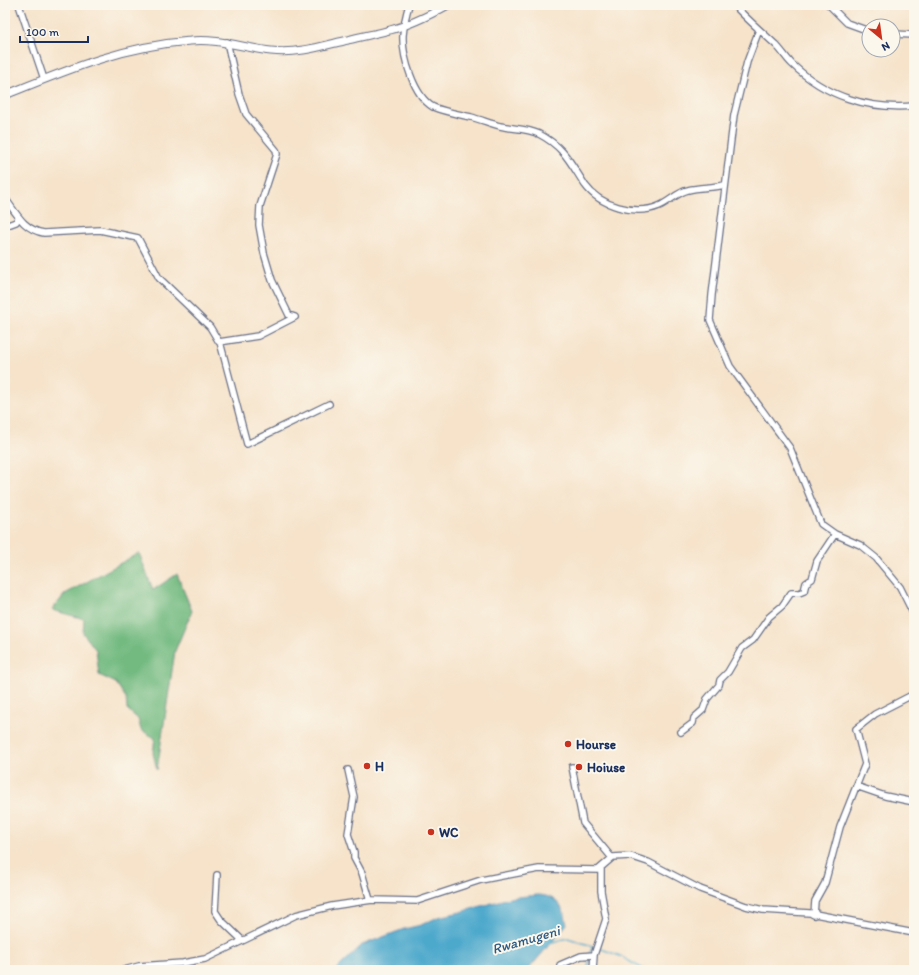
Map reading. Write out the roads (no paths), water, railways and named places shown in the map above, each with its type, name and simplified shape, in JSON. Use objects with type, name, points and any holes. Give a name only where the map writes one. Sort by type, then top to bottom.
[{"type":"main road","points":[[5,95],[44,79],[132,49],[191,40],[227,42],[271,51],[294,52],[311,50],[391,30],[448,5]]},
{"type":"street","points":[[19,5],[44,79]]},
{"type":"street","points":[[409,5],[403,36],[405,54],[413,82],[425,102],[443,111],[537,134],[555,144],[568,158],[589,190],[609,204],[635,210],[646,209],[662,204],[689,190],[714,188],[724,185]]},
{"type":"street","points":[[734,5],[776,46],[791,63],[809,79],[825,89],[847,99],[870,104],[897,107],[914,106]]},
{"type":"street","points":[[829,5],[847,23],[861,27]]},
{"type":"street","points":[[759,30],[747,62],[734,115],[729,164],[724,185],[710,320],[734,372],[790,448],[821,524],[835,534],[860,545],[885,568],[900,587],[914,614]]},
{"type":"street","points":[[901,34],[914,35]]},
{"type":"street","points":[[220,342],[259,336],[296,316],[289,315],[274,286],[264,253],[259,225],[260,206],[277,154],[276,150],[246,114],[239,94],[227,42]]},
{"type":"street","points":[[5,198],[18,218],[29,228],[38,232],[96,230],[136,236],[140,240],[159,278],[210,327],[220,342],[247,444],[329,404]]},
{"type":"street","points":[[5,226],[16,222],[18,218]]},
{"type":"street","points":[[681,732],[693,723],[694,718],[703,710],[707,699],[719,685],[720,680],[728,672],[742,648],[752,640],[769,617],[782,606],[791,593],[799,593],[804,591],[806,583],[812,579],[817,561],[835,534]]},
{"type":"street","points":[[810,913],[814,916],[816,901],[825,883],[840,828],[865,762],[856,729],[875,714],[914,694]]},
{"type":"street","points":[[572,766],[583,823],[612,858]]},
{"type":"street","points":[[348,770],[354,797],[348,834],[354,852],[354,858],[362,873],[370,900]]},
{"type":"street","points":[[856,786],[885,796],[914,802]]},
{"type":"street","points":[[124,970],[139,966],[183,963],[201,960],[302,913],[370,900],[418,901],[481,880],[539,869],[601,869],[612,858],[624,856],[637,858],[700,889],[746,906],[763,910],[810,913],[914,933]]},
{"type":"street","points":[[593,970],[594,955],[606,920],[601,891],[601,869]]},
{"type":"street","points":[[216,875],[215,911],[221,920],[242,940],[239,942]]},
{"type":"street","points":[[560,970],[560,965],[582,956],[594,955]]},
{"type":"water","points":[[537,895],[549,897],[558,903],[564,912],[567,924],[528,970],[336,970],[362,945],[404,929],[421,925],[438,917],[509,898]]},
{"type":"waterway","name":"Rwamugeni","points":[[549,943],[568,938],[595,947]]},
{"type":"waterway","name":"Rwamugeni","points":[[589,954],[593,946]]},
{"type":"waterway","name":"Rwamugeni","points":[[599,948],[620,956],[645,970]]},
{"type":"waterway","points":[[588,970],[589,958]]},
{"type":"place","name":"Hourse","points":[[568,744]]},
{"type":"place","name":"H","points":[[367,766]]},
{"type":"place","name":"Hoiuse","points":[[579,767]]},
{"type":"place","name":"WC","points":[[431,832]]}]
